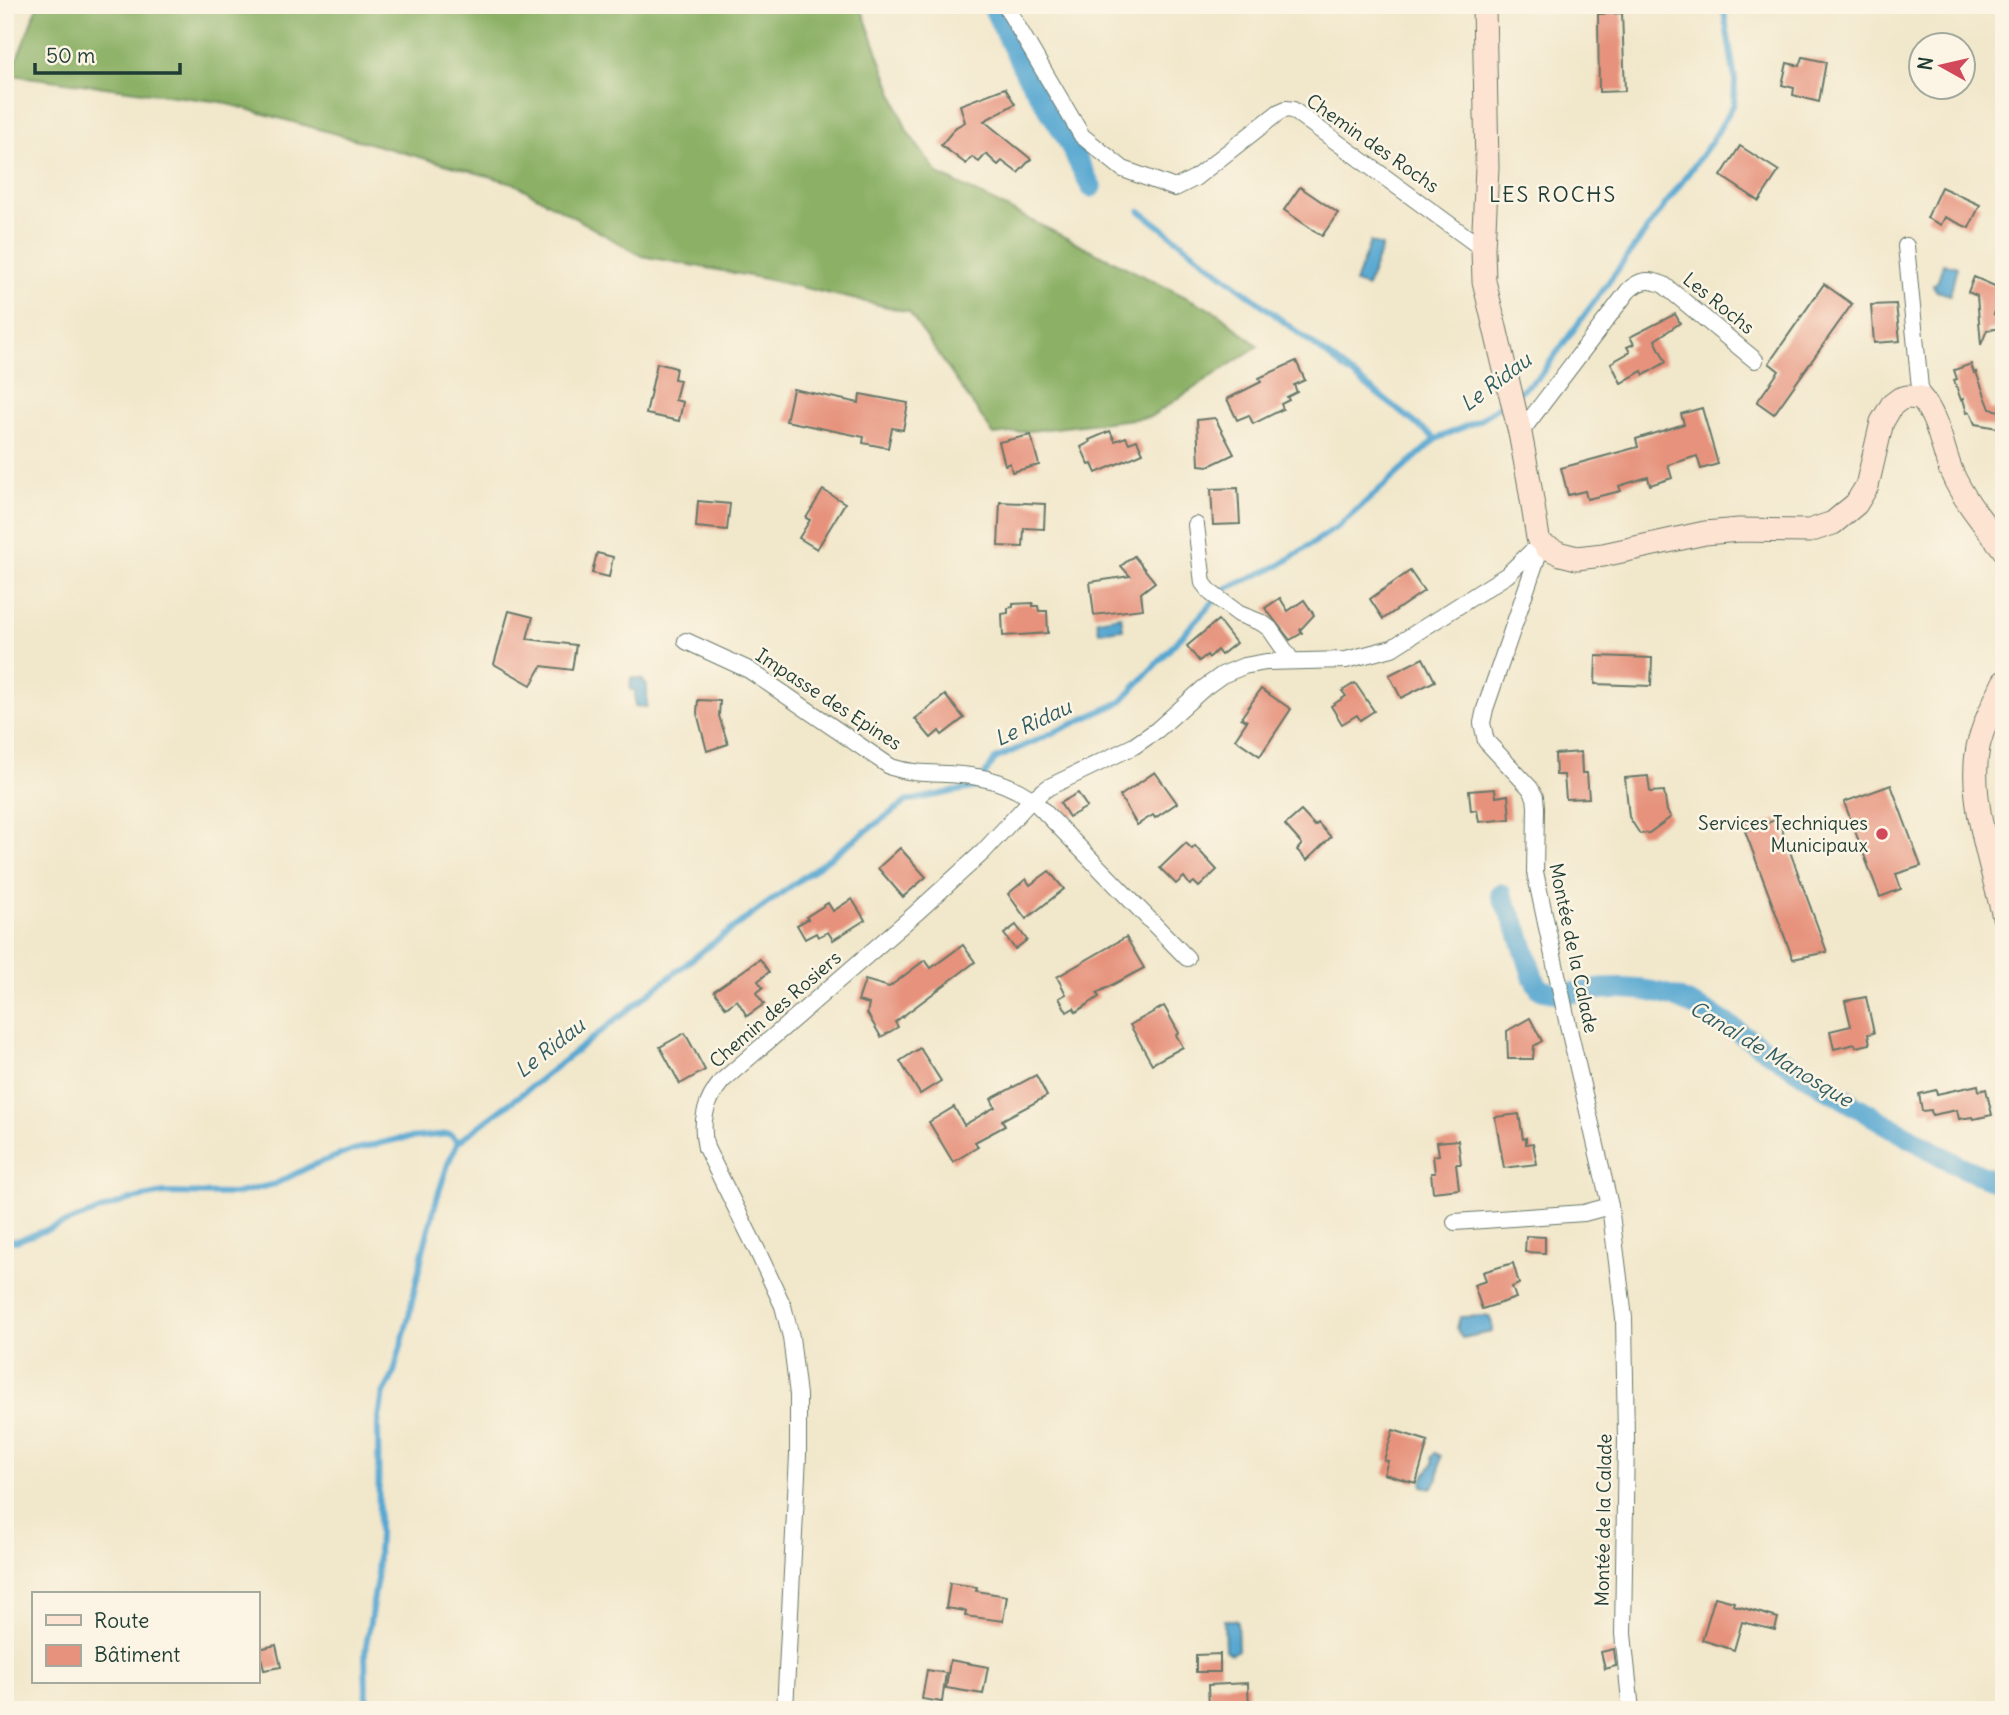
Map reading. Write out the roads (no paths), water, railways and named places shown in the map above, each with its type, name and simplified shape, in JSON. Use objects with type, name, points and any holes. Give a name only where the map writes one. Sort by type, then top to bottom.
[{"type":"street","name":"Chemin des Rochs","points":[[1005,5],[1082,136],[1123,169],[1175,188],[1195,178],[1279,112],[1293,110],[1483,249]]},
{"type":"street","points":[[1484,5],[1487,167],[1484,281],[1530,481],[1538,548],[1577,558],[1704,533],[1739,530],[1809,531],[1833,523],[1856,504],[1867,486],[1882,422],[1892,405],[1907,397],[1921,398]]},
{"type":"street","points":[[1906,246],[1921,398],[1932,415],[1959,487],[2004,550]]},
{"type":"street","name":"Les Rochs","points":[[1514,411],[1634,285],[1644,280],[1649,279],[1664,285],[1755,360]]},
{"type":"street","points":[[1196,525],[1203,583],[1216,599],[1270,629],[1292,661]]},
{"type":"street","name":"Chemin des Rosiers","points":[[785,1710],[798,1455],[798,1407],[791,1337],[783,1306],[758,1250],[706,1148],[702,1130],[706,1108],[713,1092],[722,1080],[983,852],[1032,799],[1066,778],[1133,746],[1157,730],[1222,675],[1244,666],[1265,662],[1346,660],[1392,648],[1507,575],[1538,548]]},
{"type":"street","name":"Montée de la Calade","points":[[1538,548],[1482,723],[1486,741],[1530,788],[1535,797],[1535,872],[1610,1206],[1624,1318],[1626,1439],[1623,1634],[1631,1710]]},
{"type":"street","name":"Impasse des Epines","points":[[686,641],[749,670],[891,767],[914,773],[975,776],[997,781],[1032,799]]},
{"type":"street","points":[[2004,682],[1987,718],[1978,748],[1976,782],[1979,814],[2004,917]]},
{"type":"street","points":[[1032,799],[1187,958]]},
{"type":"street","points":[[1455,1222],[1584,1213],[1610,1206]]},
{"type":"water","points":[[1370,242],[1382,246],[1367,287],[1355,283]]},
{"type":"water","points":[[1943,263],[1957,267],[1950,295],[1936,291],[1933,285],[1938,281]]},
{"type":"water","points":[[1121,616],[1123,629],[1099,632],[1097,620]]},
{"type":"water","points":[[631,678],[642,679],[647,686],[647,707],[635,706],[635,690],[630,690]]},
{"type":"water","points":[[1489,1316],[1492,1332],[1462,1338],[1457,1328],[1460,1317]]},
{"type":"water","points":[[1435,1453],[1441,1456],[1438,1479],[1431,1488],[1422,1486],[1423,1478],[1433,1464],[1432,1457]]},
{"type":"water","points":[[1224,1620],[1237,1620],[1238,1650],[1231,1654],[1225,1650]]},
{"type":"waterway","name":"Canal de Manosque","points":[[992,5],[1025,72],[1064,133],[1091,187]]},
{"type":"waterway","name":"Le Ridau","points":[[1516,394],[1539,377],[1712,141],[1734,104],[1735,80],[1723,5]]},
{"type":"waterway","points":[[1140,211],[1436,439]]},
{"type":"waterway","name":"Le Ridau","points":[[372,1710],[366,1693],[365,1653],[377,1578],[378,1424],[383,1394],[393,1376],[437,1198],[458,1142],[705,949],[907,801],[977,787],[995,759],[1121,702],[1225,589],[1280,565],[1340,525],[1436,439],[1480,420],[1507,400]]},
{"type":"waterway","name":"Canal de Manosque","points":[[1501,894],[1540,989],[1564,993],[1633,989],[1681,1000],[1713,1016],[1835,1094],[1943,1157],[1979,1175],[2004,1183]]},
{"type":"waterway","name":"Le Ridau","points":[[10,1240],[16,1241],[128,1200],[164,1193],[234,1194],[275,1184],[311,1166],[353,1150],[398,1139],[450,1134],[458,1142]]},
{"type":"place","name":"Services Techniques Municipaux","points":[[1882,834]]},
{"type":"district","name":"LES ROCHS","points":[[1553,195]]}]
